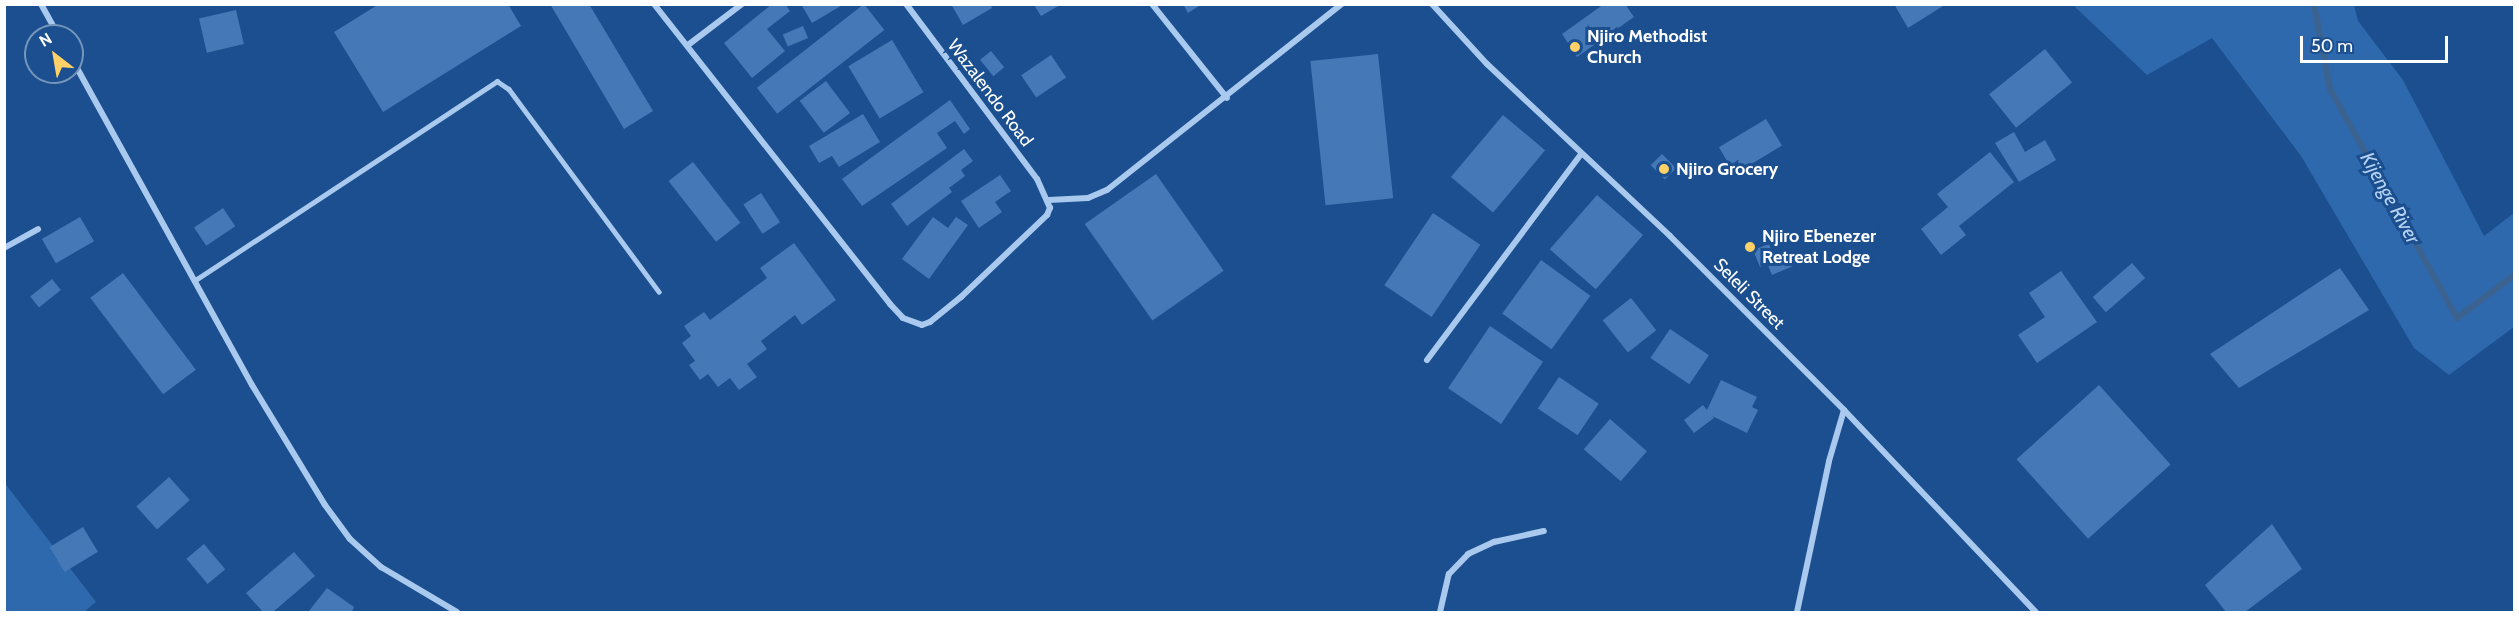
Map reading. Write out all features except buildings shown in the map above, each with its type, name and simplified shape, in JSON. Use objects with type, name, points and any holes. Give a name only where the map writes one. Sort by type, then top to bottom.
[{"type":"street","points":[[40,4],[52,24]]},
{"type":"street","points":[[654,4],[890,304],[912,324],[930,322],[961,297],[1047,215],[1049,200],[1088,198],[1107,189],[1227,98],[1342,4]]},
{"type":"street","points":[[688,45],[742,4]]},
{"type":"street","name":"Wazalendo Road","points":[[906,4],[1049,200]]},
{"type":"street","points":[[1152,4],[1227,98]]},
{"type":"street","name":"Seleli Street","points":[[1432,4],[1487,64],[1844,410],[2036,612]]},
{"type":"street","points":[[84,81],[252,385],[350,539],[381,567],[458,612]]},
{"type":"street","points":[[1426,360],[1581,154]]},
{"type":"street","points":[[4,248],[38,229]]},
{"type":"street","points":[[1797,612],[1829,461],[1844,410]]},
{"type":"street","points":[[1440,612],[1449,574],[1468,554],[1494,542],[1544,531]]},
{"type":"lane","points":[[194,280],[497,81],[509,89],[659,292]]},
{"type":"shaded area","points":[[2073,5],[2354,5],[2358,21],[2403,80],[2484,236],[2514,213],[2514,327],[2449,375],[2414,348],[2301,156],[2212,38],[2147,75]]},
{"type":"shaded area","points":[[4,482],[96,602],[84,612],[5,612]]},
{"type":"waterway","name":"Kijenge River","points":[[2314,4],[2330,89],[2457,318],[2514,275]]},
{"type":"place","name":"Njiro Methodist Church","points":[[1575,47]]},
{"type":"place","name":"Njiro Grocery","points":[[1664,169]]},
{"type":"place","name":"Njiro Ebenezer Retreat Lodge","points":[[1750,247]]}]
